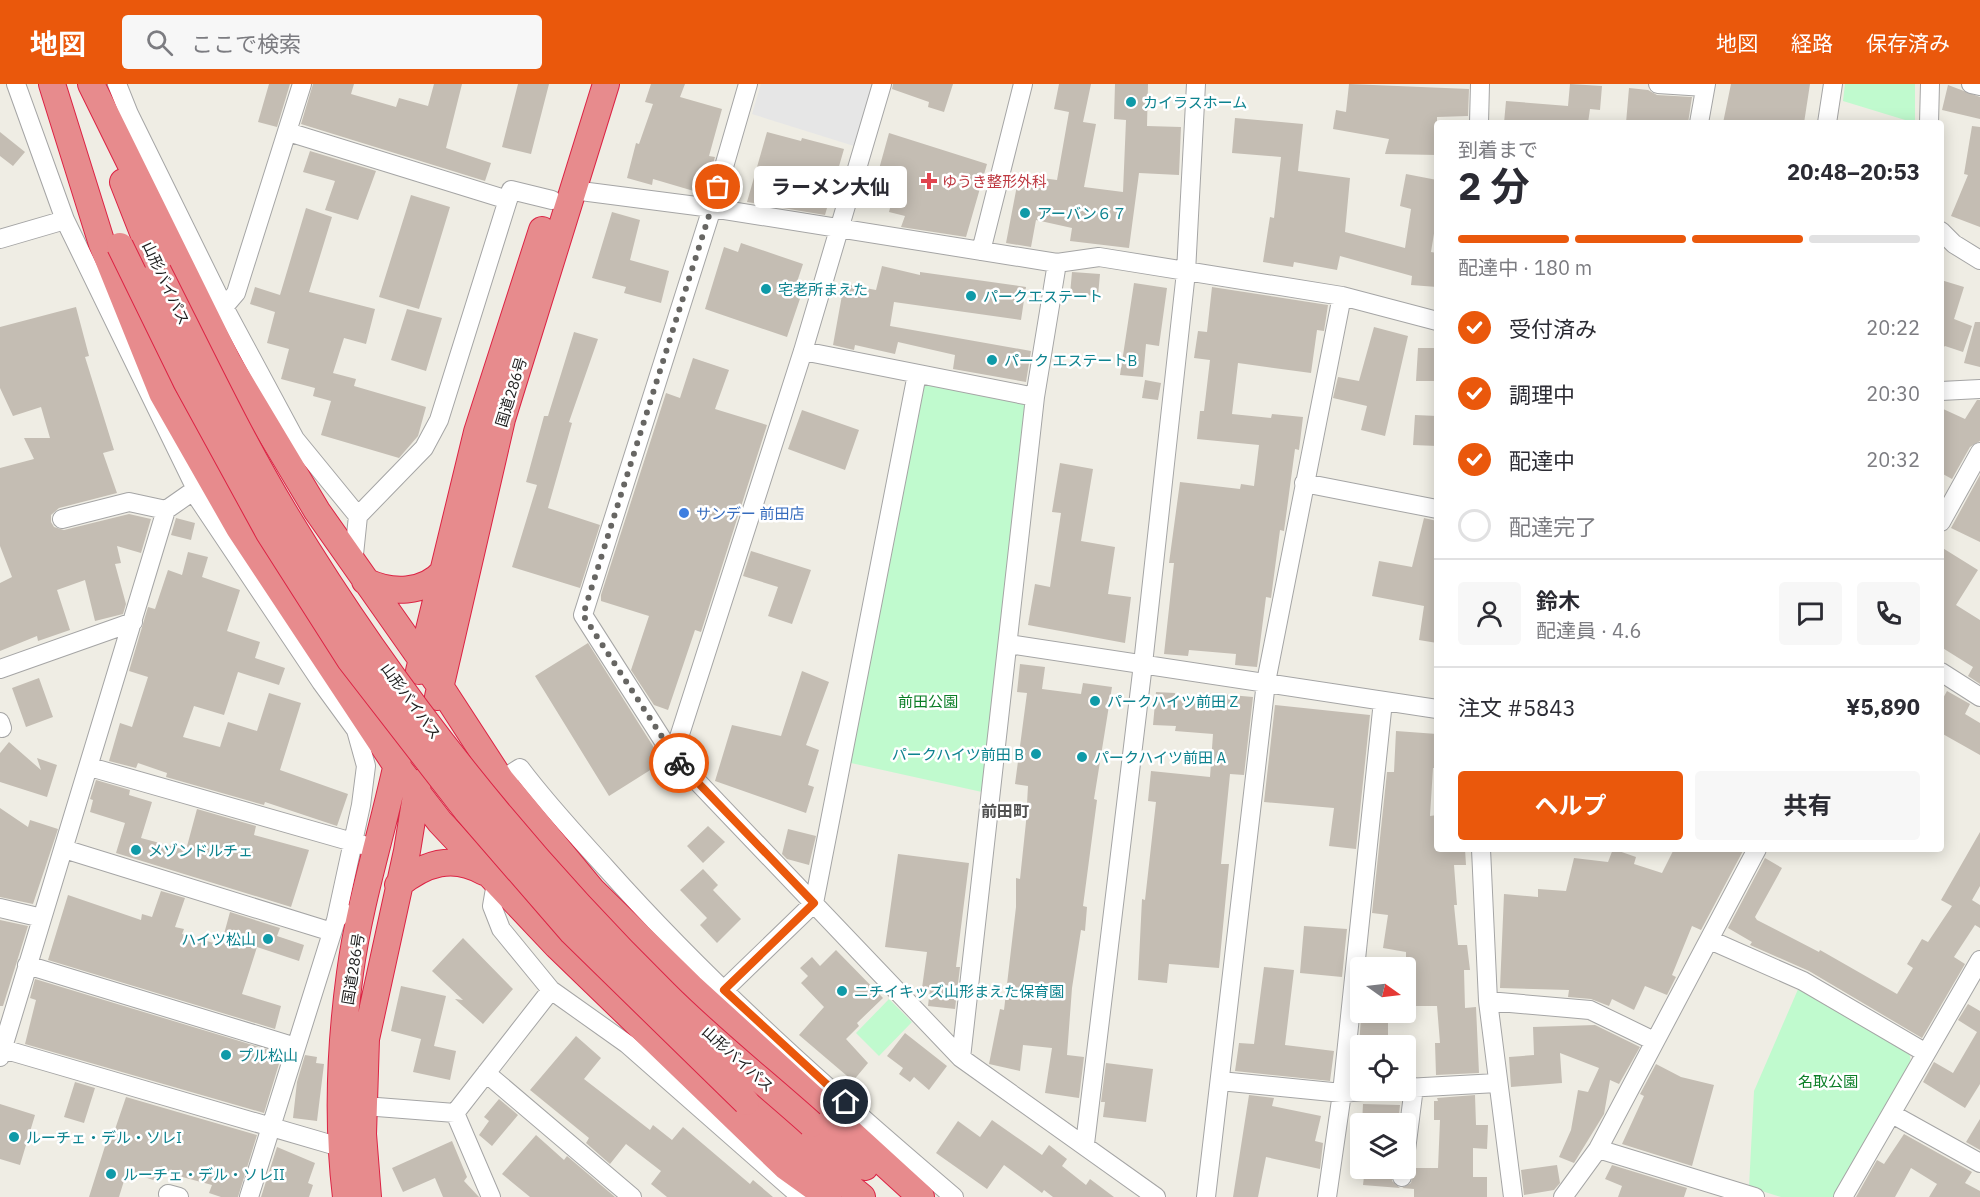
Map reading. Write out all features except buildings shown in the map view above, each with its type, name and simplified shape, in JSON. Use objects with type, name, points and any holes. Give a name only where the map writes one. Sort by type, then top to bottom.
[{"type":"highway","name":"山形バイパス","points":[[54,84],[120,246],[187,383],[269,532],[350,660],[468,811],[572,932],[746,1102],[862,1197]]},
{"type":"highway","points":[[54,84],[102,244],[162,393],[239,528],[418,782],[440,822],[556,946],[786,1167],[828,1197]]},
{"type":"highway","name":"山形バイパス","points":[[86,84],[158,271],[284,512],[370,645],[448,752],[583,910],[667,996],[811,1124],[902,1197]]},
{"type":"highway","points":[[91,84],[228,362],[317,511],[428,683],[501,780],[592,890],[691,987],[921,1197]]},
{"type":"highway","name":"国道286号","points":[[428,683],[502,419],[590,84]]},
{"type":"highway","name":"国道286号","points":[[428,683],[444,571],[477,432],[562,195],[606,84]]},
{"type":"highway","points":[[359,573],[378,588],[410,589],[434,582],[444,571]]},
{"type":"highway","name":"国道286号","points":[[346,1197],[339,1147],[341,1061],[350,972],[398,756]]},
{"type":"highway","name":"国道286号","points":[[368,1197],[363,1134],[366,1039],[418,782]]},
{"type":"highway","points":[[398,885],[414,872],[433,864],[453,861],[469,863],[492,878]]},
{"type":"street","points":[[16,84],[66,220],[196,489],[197,497],[356,730],[366,766],[362,805],[351,842],[334,926],[249,1197]]},
{"type":"street","points":[[117,84],[129,114],[224,307],[295,439],[358,516],[359,573]]},
{"type":"street","points":[[224,307],[236,293],[302,84]]},
{"type":"street","points":[[748,84],[712,208],[583,615],[673,756],[961,1058],[1085,1144],[1156,1197]]},
{"type":"street","points":[[673,756],[803,351],[882,84]]},
{"type":"street","points":[[981,252],[1023,84]]},
{"type":"street","points":[[1085,1144],[1143,664],[1186,272],[1196,84]]},
{"type":"street","points":[[1479,120],[1480,84]]},
{"type":"street","points":[[1658,84],[1705,86],[1699,120]]},
{"type":"street","points":[[1827,120],[1833,84]]},
{"type":"street","points":[[1929,120],[1930,84]]},
{"type":"street","points":[[1971,84],[1980,86]]},
{"type":"street","points":[[288,132],[508,200]]},
{"type":"street","points":[[358,516],[424,448],[439,420],[512,190],[712,208],[1057,263],[1099,257],[1342,296],[1434,320]]},
{"type":"street","points":[[0,239],[66,220]]},
{"type":"street","points":[[1944,234],[1954,244],[1980,260]]},
{"type":"street","points":[[961,1058],[1035,396],[1057,263]]},
{"type":"street","points":[[1206,1197],[1266,682],[1342,296]]},
{"type":"street","points":[[803,351],[1035,396]]},
{"type":"street","points":[[724,990],[814,903],[917,374]]},
{"type":"street","points":[[1944,391],[1980,389]]},
{"type":"street","points":[[1944,517],[1980,452]]},
{"type":"street","points":[[1304,483],[1434,508]]},
{"type":"street","points":[[196,489],[166,510],[90,767],[1,1053],[339,1147]]},
{"type":"street","points":[[63,519],[129,502],[166,510]]},
{"type":"street","points":[[0,669],[133,622]]},
{"type":"street","points":[[1008,644],[1434,709]]},
{"type":"street","points":[[1944,674],[1980,697]]},
{"type":"street","points":[[1327,1197],[1342,1093],[1383,701]]},
{"type":"street","points":[[90,767],[376,848]]},
{"type":"street","points":[[501,780],[520,768],[539,794],[658,926],[724,990],[954,1197]]},
{"type":"street","points":[[64,849],[334,926]]},
{"type":"street","points":[[1481,852],[1488,1001],[1513,1197]]},
{"type":"street","points":[[1563,1197],[1599,1149],[1755,852]]},
{"type":"street","points":[[492,878],[492,906],[501,928],[551,990],[627,1044],[801,1197]]},
{"type":"street","points":[[334,926],[368,884]]},
{"type":"street","points":[[0,908],[42,918]]},
{"type":"street","points":[[1710,940],[1803,981],[1926,1053]]},
{"type":"street","points":[[1843,1197],[1980,960]]},
{"type":"street","points":[[27,965],[296,1047]]},
{"type":"street","points":[[455,1113],[551,990]]},
{"type":"street","points":[[1488,1001],[1590,1010],[1654,1041]]},
{"type":"street","points":[[486,1073],[632,1197]]},
{"type":"street","points":[[1220,1081],[1350,1092]]},
{"type":"street","points":[[1416,1088],[1497,1083]]},
{"type":"street","points":[[364,1106],[455,1113]]},
{"type":"street","points":[[455,1113],[491,1197]]},
{"type":"street","points":[[1892,1114],[1980,1163]]},
{"type":"street","points":[[1599,1149],[1755,1197]]},
{"type":"green space","points":[[1845,84],[1915,84],[1915,120],[1905,120],[1843,101]]},
{"type":"green space","name":"前田公園","points":[[917,374],[1035,397],[991,794],[842,761]]},
{"type":"green space","name":"名取公園","points":[[1799,987],[1909,1051],[1911,1063],[1834,1197],[1781,1197],[1749,1187],[1754,1091]]},
{"type":"green space","points":[[889,999],[912,1022],[879,1056],[856,1033]]},
{"type":"shaded area","points":[[761,84],[874,84],[854,146],[752,114]]},
{"type":"way so far","points":[[679,763],[583,615],[718,187]]},
{"type":"place","name":"カイラスホーム","points":[[1131,102]]},
{"type":"place","name":"ゆうき整形外科","points":[[929,181]]},
{"type":"place","name":"ラーメン大仙","points":[[718,187]]},
{"type":"place","name":"アーバン６７","points":[[1025,213]]},
{"type":"place","name":"宅老所まえた","points":[[766,289]]},
{"type":"place","name":"パークエステート","points":[[971,296]]},
{"type":"place","name":"パーク エステートB","points":[[992,360]]},
{"type":"place","name":"サンデー 前田店","points":[[684,513]]},
{"type":"place","name":"パークハイツ前田 Z","points":[[1095,701]]},
{"type":"place","name":"パークハイツ前田 B","points":[[1036,754]]},
{"type":"place","name":"パークハイツ前田 A","points":[[1082,757]]},
{"type":"place","name":"メゾンドルチェ","points":[[136,850]]},
{"type":"place","name":"ハイツ松山","points":[[268,939]]},
{"type":"place","name":"ニチイキッズ山形まえた保育園","points":[[842,991]]},
{"type":"place","name":"プル松山","points":[[226,1055]]},
{"type":"place","name":"ルーチェ・デル・ソレI","points":[[14,1137]]},
{"type":"place","name":"ルーチェ・デル・ソレII","points":[[111,1174]]},
{"type":"district","name":"前田町","points":[[1005,811]]},
{"type":"route","points":[[679,763],[814,903],[724,990],[846,1102]]}]
